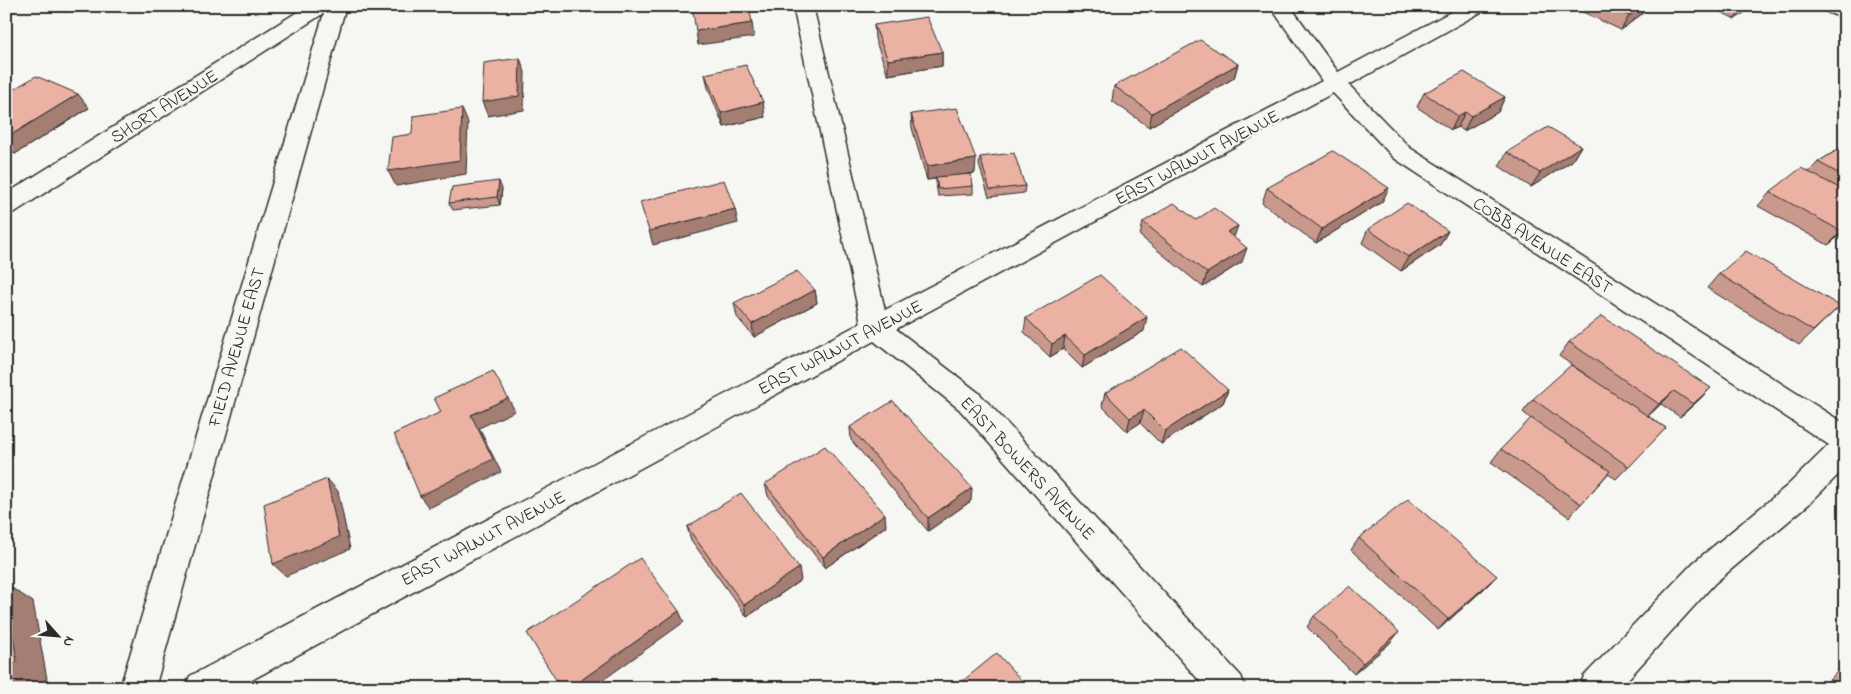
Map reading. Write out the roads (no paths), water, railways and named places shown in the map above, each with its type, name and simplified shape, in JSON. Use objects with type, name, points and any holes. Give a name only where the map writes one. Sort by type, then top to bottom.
[{"type":"street","name":"SHORT AVENUE","points":[[6,206],[321,6]]},
{"type":"street","name":"FIELD AVENUE EAST","points":[[137,688],[336,6]]},
{"type":"street","points":[[803,6],[876,328]]},
{"type":"street","name":"COBB AVENUE EAST","points":[[1280,6],[1335,83],[1402,153],[1845,440]]},
{"type":"street","name":"EAST WALNUT AVENUE","points":[[202,688],[1478,6]]},
{"type":"street","points":[[1829,6],[1845,13]]},
{"type":"street","name":"EAST BOWERS AVENUE","points":[[876,328],[970,401],[1229,688]]},
{"type":"street","points":[[1596,688],[1704,573],[1798,495],[1845,448]]}]
